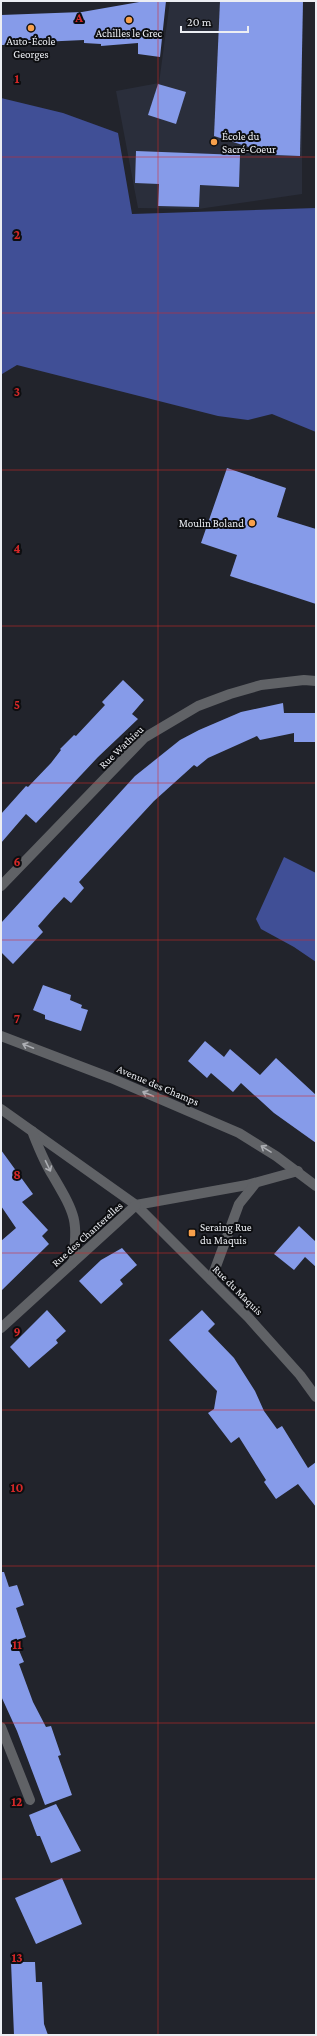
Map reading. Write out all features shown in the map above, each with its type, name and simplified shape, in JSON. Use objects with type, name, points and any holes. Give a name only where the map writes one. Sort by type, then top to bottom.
[{"type":"street","name":"Rue Wathieu","points":[[1,886],[144,738],[198,706],[230,694],[261,686],[304,680],[316,681]]},
{"type":"street","name":"Avenue des Champs","points":[[1,1036],[111,1078],[239,1133],[276,1156],[316,1186]]},
{"type":"street","name":"Rue des Chanterelles","points":[[1,1109],[136,1205],[1,1328]]},
{"type":"street","points":[[32,1131],[52,1176],[69,1202],[74,1215],[77,1230],[72,1263]]},
{"type":"street","points":[[136,1205],[255,1184],[298,1172]]},
{"type":"street","points":[[211,1280],[239,1204],[255,1184]]},
{"type":"street","name":"Rue du Maquis","points":[[136,1205],[248,1317],[300,1375],[316,1397]]},
{"type":"street","points":[[1,1727],[30,1800]]},
{"type":"shaded area","name":"École du Sacré-Coeur","points":[[170,1],[243,1],[244,47],[302,50],[302,194],[198,209],[138,208],[116,91],[159,83]]},
{"type":"shaded area","points":[[1,98],[63,113],[118,133],[132,214],[316,208],[316,432],[272,414],[248,420],[218,416],[17,365],[2,374],[1,377]]},
{"type":"shaded area","points":[[284,857],[316,873],[316,962],[294,947],[261,929],[256,919]]},
{"type":"building","points":[[145,1],[166,1],[160,57],[138,54],[138,43],[101,46],[101,44],[84,43],[84,40],[40,42],[40,45],[1,45],[1,15],[82,12]]},
{"type":"building","points":[[220,1],[303,1],[300,156],[274,155],[214,136]]},
{"type":"building","points":[[158,84],[186,92],[176,124],[148,115]]},
{"type":"building","points":[[136,151],[240,155],[239,187],[200,185],[199,207],[158,206],[159,184],[135,183]]},
{"type":"building","name":"Moulin Boland","points":[[227,468],[286,488],[277,517],[316,529],[316,604],[230,576],[237,555],[201,543]]},
{"type":"building","points":[[123,680],[144,700],[132,714],[138,719],[98,757],[36,823],[26,814],[1,843],[1,814],[26,786],[28,787],[51,763],[61,750],[60,749],[74,735],[76,736],[105,705],[102,702]]},
{"type":"building","points":[[283,703],[284,713],[316,713],[316,742],[294,742],[294,733],[260,740],[257,736],[208,758],[197,767],[194,765],[154,801],[79,882],[84,888],[71,903],[64,897],[52,910],[38,926],[43,932],[13,964],[1,952],[1,923],[135,776],[180,740],[199,730],[241,712]]},
{"type":"building","points":[[43,985],[71,995],[70,1000],[82,1005],[81,1008],[88,1010],[81,1031],[45,1019],[45,1015],[33,1010]]},
{"type":"building","points":[[205,1041],[224,1057],[230,1049],[260,1075],[276,1058],[316,1095],[316,1143],[274,1113],[241,1083],[233,1092],[211,1073],[207,1078],[188,1061]]},
{"type":"building","points":[[1,1150],[33,1194],[22,1202],[48,1230],[42,1236],[49,1244],[1,1291],[1,1241],[16,1228],[1,1206]]},
{"type":"building","points":[[299,1226],[316,1242],[316,1267],[305,1257],[294,1270],[274,1254]]},
{"type":"building","points":[[122,1248],[137,1265],[120,1280],[123,1284],[101,1304],[79,1281],[101,1260]]},
{"type":"building","points":[[47,1310],[66,1331],[56,1340],[58,1343],[29,1368],[10,1347]]},
{"type":"building","points":[[202,1310],[215,1324],[208,1331],[234,1358],[255,1391],[264,1411],[277,1429],[282,1426],[308,1468],[316,1462],[316,1507],[298,1484],[276,1499],[264,1482],[266,1480],[239,1437],[231,1443],[208,1413],[214,1409],[217,1391],[169,1340]]},
{"type":"building","points":[[1,1572],[4,1572],[9,1587],[17,1585],[24,1605],[16,1608],[26,1637],[15,1641],[24,1662],[19,1664],[33,1702],[46,1727],[51,1726],[61,1755],[58,1756],[72,1795],[45,1805],[17,1731],[1,1696]]},
{"type":"building","points":[[56,1804],[81,1851],[51,1863],[40,1836],[37,1836],[29,1815]]},
{"type":"building","points":[[62,1878],[82,1924],[36,1944],[15,1898]]},
{"type":"building","points":[[11,1962],[35,1962],[36,1982],[42,1982],[44,2024],[48,2035],[14,2035]]},
{"type":"place","name":"Achilles le Grec","points":[[129,20]]},
{"type":"place","name":"Auto-École Georges","points":[[31,28]]},
{"type":"place","name":"École du Sacré-Coeur","points":[[214,142]]},
{"type":"place","name":"Moulin Boland","points":[[252,523]]},
{"type":"place","name":"Seraing Rue du Maquis","points":[[192,1233]]}]
